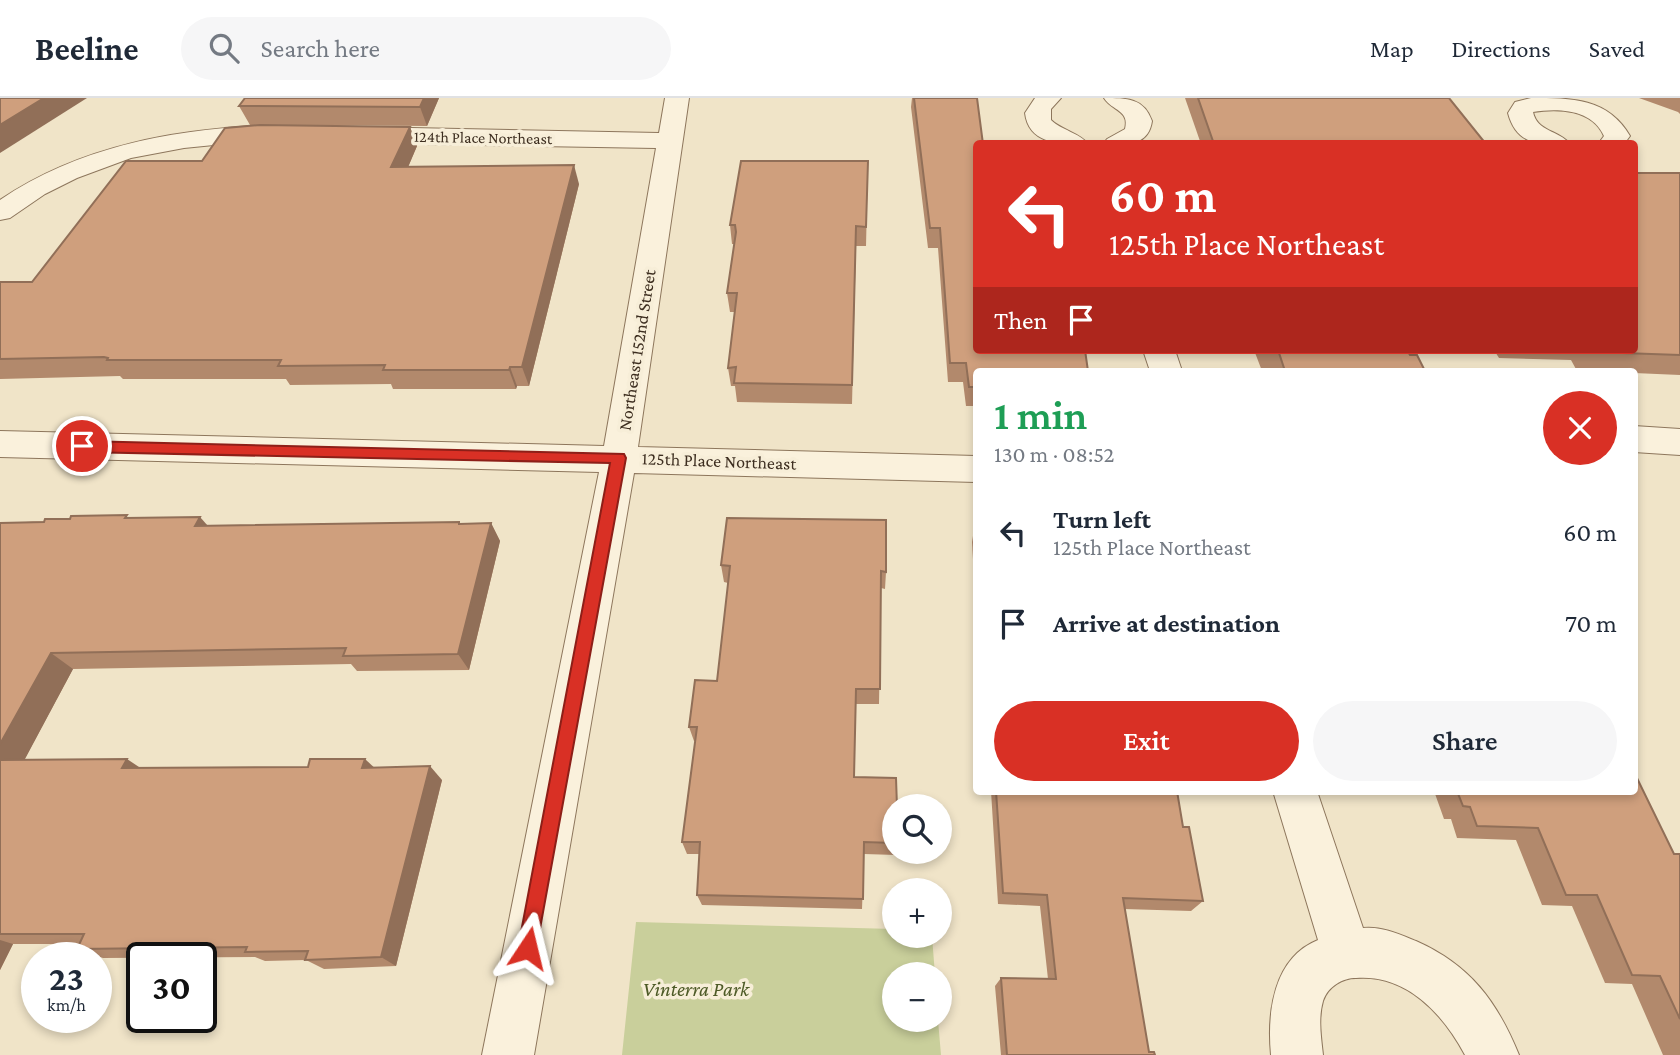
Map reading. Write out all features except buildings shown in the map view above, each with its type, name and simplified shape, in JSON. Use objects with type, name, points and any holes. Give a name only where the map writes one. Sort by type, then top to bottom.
[{"type":"street","name":"Northeast 152nd Street","points":[[508,1055],[619,458],[677,98]]},
{"type":"street","points":[[1049,98],[1039,106],[1037,115],[1040,124],[1048,132],[1066,140]]},
{"type":"street","points":[[1115,98],[1133,108],[1139,117],[1140,126],[1136,134],[1124,140]]},
{"type":"street","points":[[1549,140],[1521,121],[1520,113],[1524,107],[1546,100],[1580,106],[1607,120],[1615,128],[1617,136],[1614,140]]},
{"type":"street","points":[[0,212],[43,184],[88,164],[135,150],[209,137],[298,134]]},
{"type":"street","name":"124th Place Northeast","points":[[339,135],[671,141]]},
{"type":"street","points":[[1638,439],[1680,442]]},
{"type":"street","name":"125th Place Northeast","points":[[0,444],[973,469]]},
{"type":"street","points":[[1296,795],[1347,954]]},
{"type":"street","points":[[1297,1055],[1293,1032],[1296,999],[1310,974],[1331,957],[1359,951],[1392,955],[1424,971],[1454,995],[1479,1026],[1493,1055]]},
{"type":"green space","name":"Vinterra Park","points":[[636,922],[882,929],[882,948],[933,948],[934,962],[882,962],[882,1032],[939,1032],[941,1055],[622,1055]]},
{"type":"route","points":[[82,446],[619,458],[528,948]]}]
